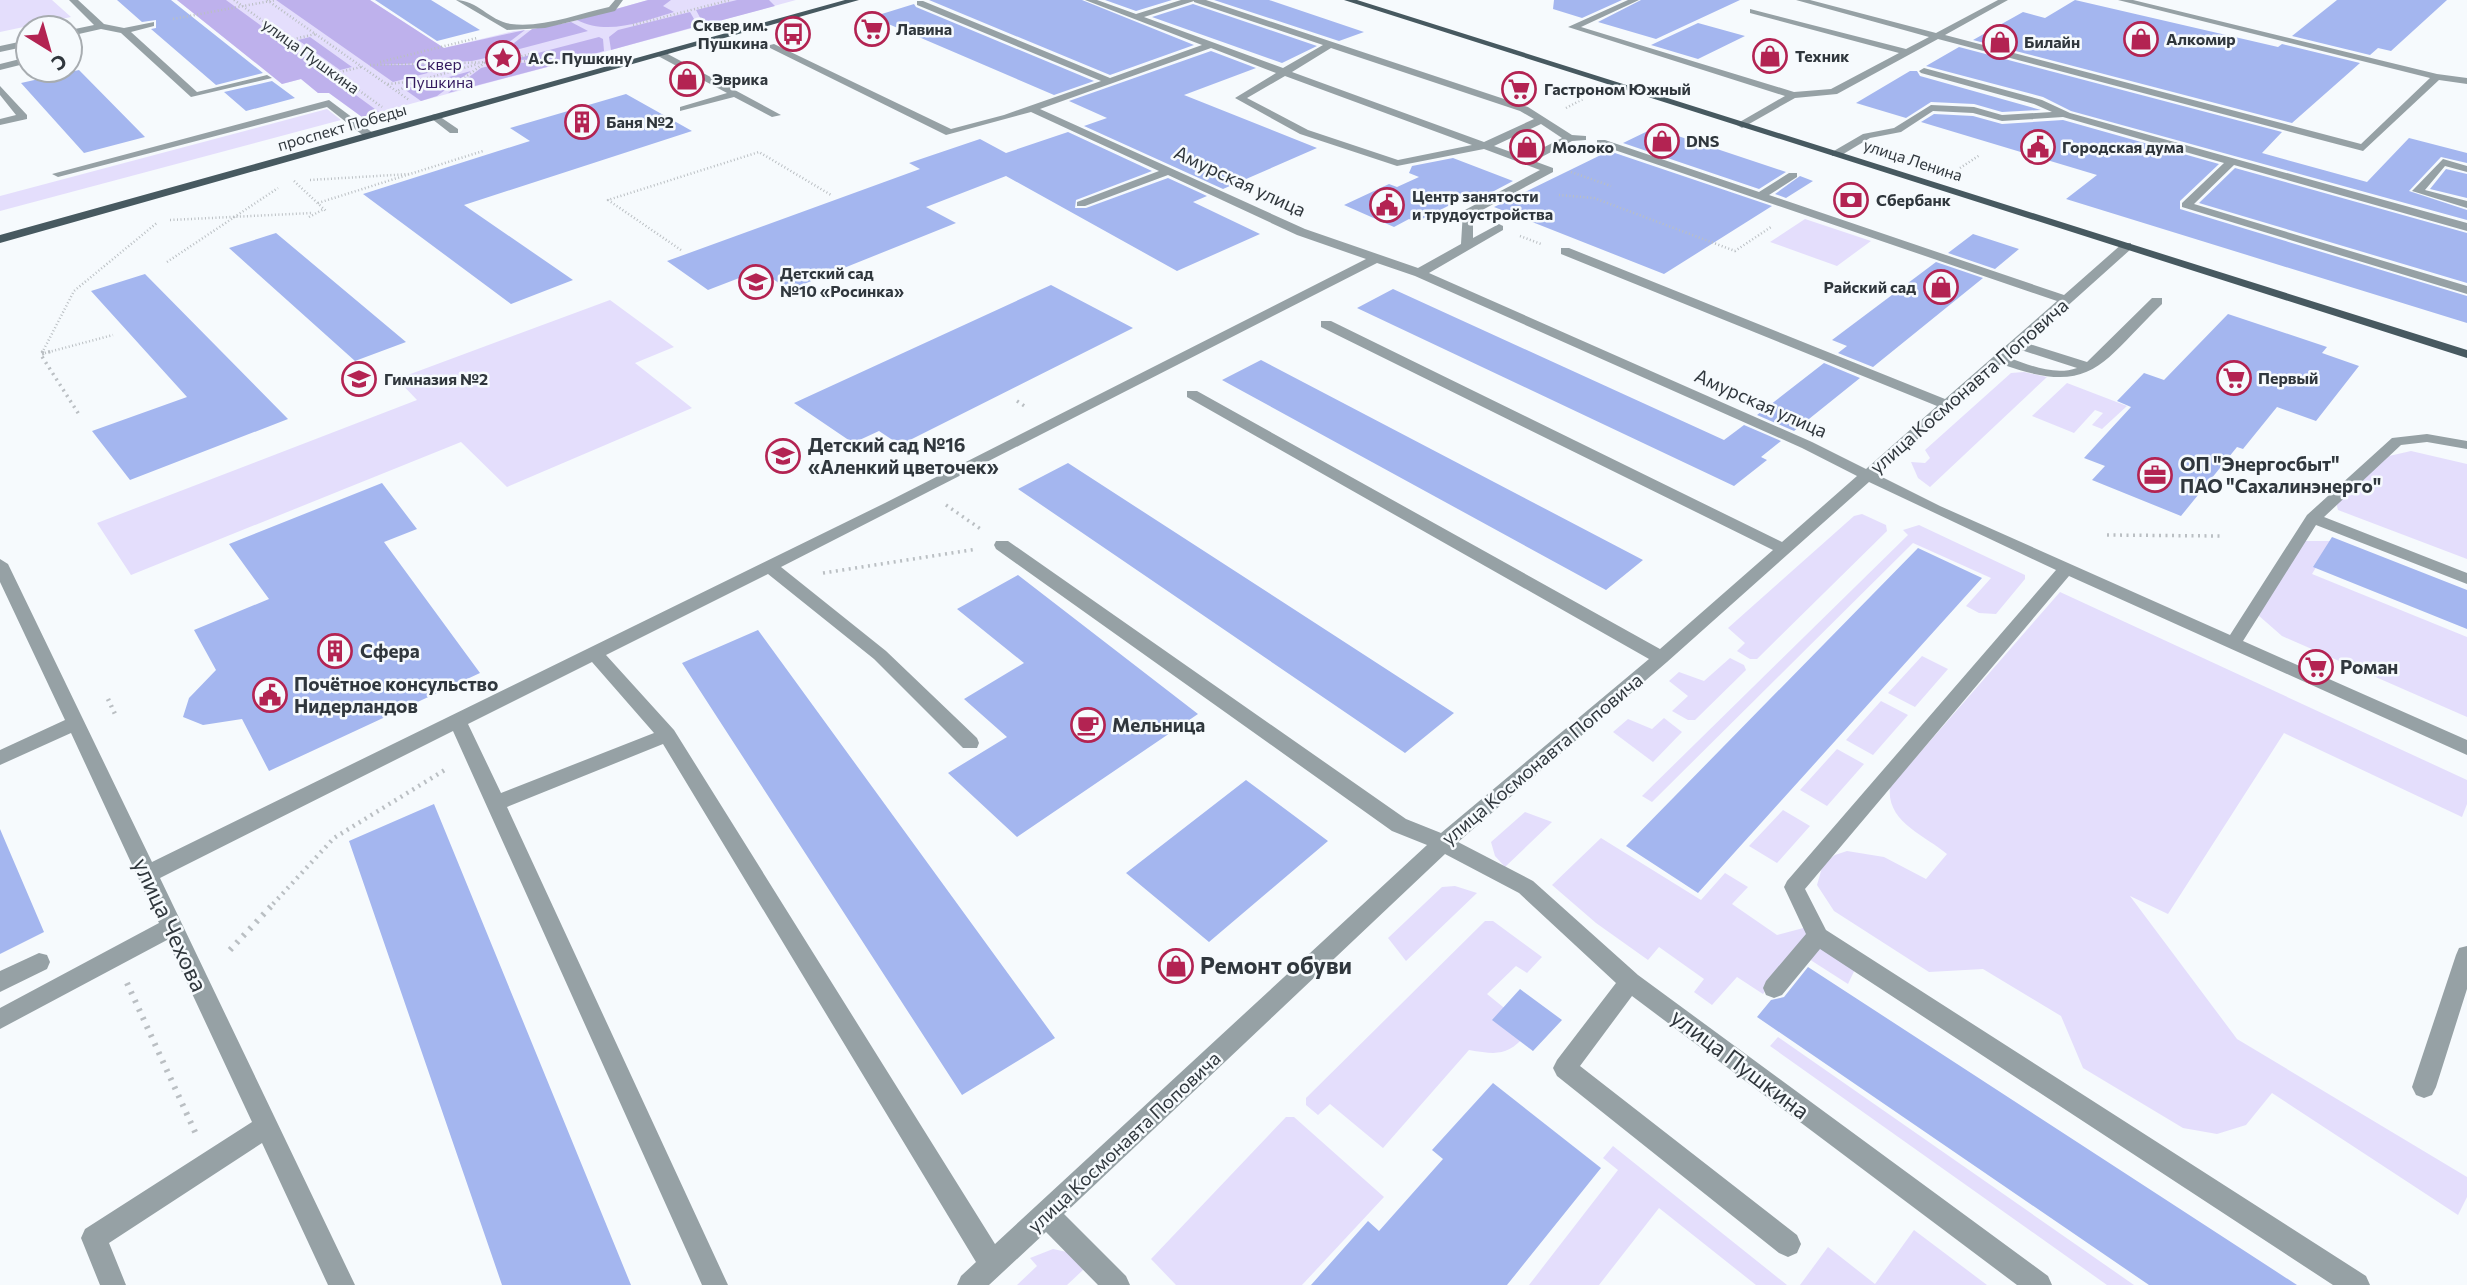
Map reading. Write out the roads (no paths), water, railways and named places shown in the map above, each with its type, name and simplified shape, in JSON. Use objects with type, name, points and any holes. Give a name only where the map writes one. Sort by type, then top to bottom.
[{"type":"main road","name":"проспект Победы","points":[[0,239],[851,0]]},
{"type":"main road","name":"улица Ленина","points":[[1353,0],[2467,354]]},
{"type":"street","points":[[73,0],[101,26]]},
{"type":"street","points":[[460,0],[507,27],[534,26],[612,9],[619,0]]},
{"type":"street","points":[[1089,0],[1549,170],[1467,213],[1467,246]]},
{"type":"street","points":[[1136,17],[1190,0]]},
{"type":"street","points":[[1197,0],[1328,46],[1437,78],[1524,109],[1570,138]]},
{"type":"street","points":[[1635,0],[1573,27],[1793,95],[1833,92],[2004,0]]},
{"type":"street","points":[[1800,0],[2363,148],[2437,77]]},
{"type":"street","points":[[2122,0],[2437,77],[2467,81]]},
{"type":"street","points":[[920,3],[1110,81]]},
{"type":"street","points":[[1753,11],[1906,52]]},
{"type":"street","points":[[84,30],[101,26],[124,31],[151,24]]},
{"type":"street","points":[[124,31],[195,95],[267,78]]},
{"type":"street","points":[[771,46],[950,133],[1032,109],[1208,46]]},
{"type":"street","points":[[1328,46],[1240,98],[1304,132],[1397,163],[1485,146],[1543,119]]},
{"type":"street","points":[[661,54],[776,115]]},
{"type":"street","points":[[1924,71],[2038,102],[2066,115],[2467,228]]},
{"type":"street","points":[[0,89],[23,117],[0,122]]},
{"type":"street","points":[[684,109],[736,93]]},
{"type":"street","points":[[1742,124],[1793,95]]},
{"type":"street","points":[[58,174],[329,103],[369,135]]},
{"type":"street","points":[[1836,154],[1867,136],[1897,130],[1931,108],[1974,110],[2002,118],[2066,115]]},
{"type":"street","name":"Амурская улица","points":[[1032,109],[1301,232],[1419,273],[1807,445],[2067,568],[2467,748]]},
{"type":"street","points":[[436,117],[454,131]]},
{"type":"street","points":[[1526,161],[1570,138],[1582,138]]},
{"type":"street","points":[[1601,142],[2066,300]]},
{"type":"street","points":[[2232,161],[2186,205],[2467,290]]},
{"type":"street","points":[[2467,169],[2443,162],[2418,191],[2467,205]]},
{"type":"street","points":[[1081,204],[1169,171]]},
{"type":"street","points":[[1760,196],[1793,175]]},
{"type":"street","points":[[1419,273],[1499,228]]},
{"type":"street","name":"улица Космонавта Поповича","points":[[970,1285],[1443,843],[1661,658],[2127,246]]},
{"type":"street","points":[[1565,251],[1947,405]]},
{"type":"street","points":[[146,875],[770,567],[1377,258]]},
{"type":"street","points":[[1999,359],[2045,374],[2077,374],[2089,367],[2157,301]]},
{"type":"street","points":[[1326,324],[1783,549]]},
{"type":"street","points":[[2017,344],[2089,367]]},
{"type":"street","points":[[1192,394],[1661,658]]},
{"type":"street","points":[[2233,643],[2313,518],[2397,441],[2427,438],[2467,445]]},
{"type":"street","points":[[2313,518],[2467,579]]},
{"type":"street","name":"улица Пушкина","points":[[1002,545],[1399,825],[1443,843],[1526,887],[1630,982],[2039,1285]]},
{"type":"street","name":"улица Чехова","points":[[0,564],[342,1285]]},
{"type":"street","points":[[770,567],[880,655],[970,743]]},
{"type":"street","points":[[2067,568],[1794,887],[1818,936],[2357,1285]]},
{"type":"street","points":[[594,653],[667,735],[992,1264]]},
{"type":"street","points":[[457,721],[715,1285]]},
{"type":"street","points":[[0,758],[77,722]]},
{"type":"street","points":[[496,803],[667,735]]},
{"type":"street","points":[[0,1019],[171,927]]},
{"type":"street","points":[[1774,988],[1818,936]]},
{"type":"street","points":[[2424,1087],[2467,955]]},
{"type":"street","points":[[0,982],[39,962]]},
{"type":"street","points":[[1630,982],[1566,1068],[1788,1244]]},
{"type":"street","points":[[113,1285],[94,1238],[267,1126]]},
{"type":"street","points":[[1047,1214],[1117,1285]]},
{"type":"place","name":"Лавина","points":[[872,29]]},
{"type":"place","name":"Сквер им. Пушкина","points":[[793,34]]},
{"type":"place","name":"Алкомир","points":[[2141,39]]},
{"type":"place","name":"Билайн","points":[[2000,42]]},
{"type":"place","name":"Техник","points":[[1770,56]]},
{"type":"place","name":"А.С. Пушкину","points":[[503,58]]},
{"type":"place","name":"Эврика","points":[[687,79]]},
{"type":"place","name":"Гастроном Южный","points":[[1519,89]]},
{"type":"place","name":"Баня №2","points":[[582,122]]},
{"type":"place","name":"DNS","points":[[1662,141]]},
{"type":"place","name":"Молоко","points":[[1527,147]]},
{"type":"place","name":"Городская дума","points":[[2038,147]]},
{"type":"place","name":"Сбербанк","points":[[1851,200]]},
{"type":"place","name":"Центр занятости и трудоустройства","points":[[1387,205]]},
{"type":"place","name":"Детский сад №10 «Росинка»","points":[[756,282]]},
{"type":"place","name":"Райский сад","points":[[1941,287]]},
{"type":"place","name":"Первый","points":[[2234,378]]},
{"type":"place","name":"Гимназия №2","points":[[359,379]]},
{"type":"place","name":"Детский сад №16 «Аленкий цветочек»","points":[[783,456]]},
{"type":"place","name":"ОП \"Энергосбыт\" ПАО \"Сахалинэнерго\"","points":[[2155,475]]},
{"type":"place","name":"Сфера","points":[[335,651]]},
{"type":"place","name":"Роман","points":[[2316,667]]},
{"type":"place","name":"Почётное консульство Нидерландов","points":[[270,695]]},
{"type":"place","name":"Мельница","points":[[1088,725]]},
{"type":"place","name":"Ремонт обуви","points":[[1176,966]]},
{"type":"park label","name":"Сквер Пушкина","points":[[439,73]]}]
